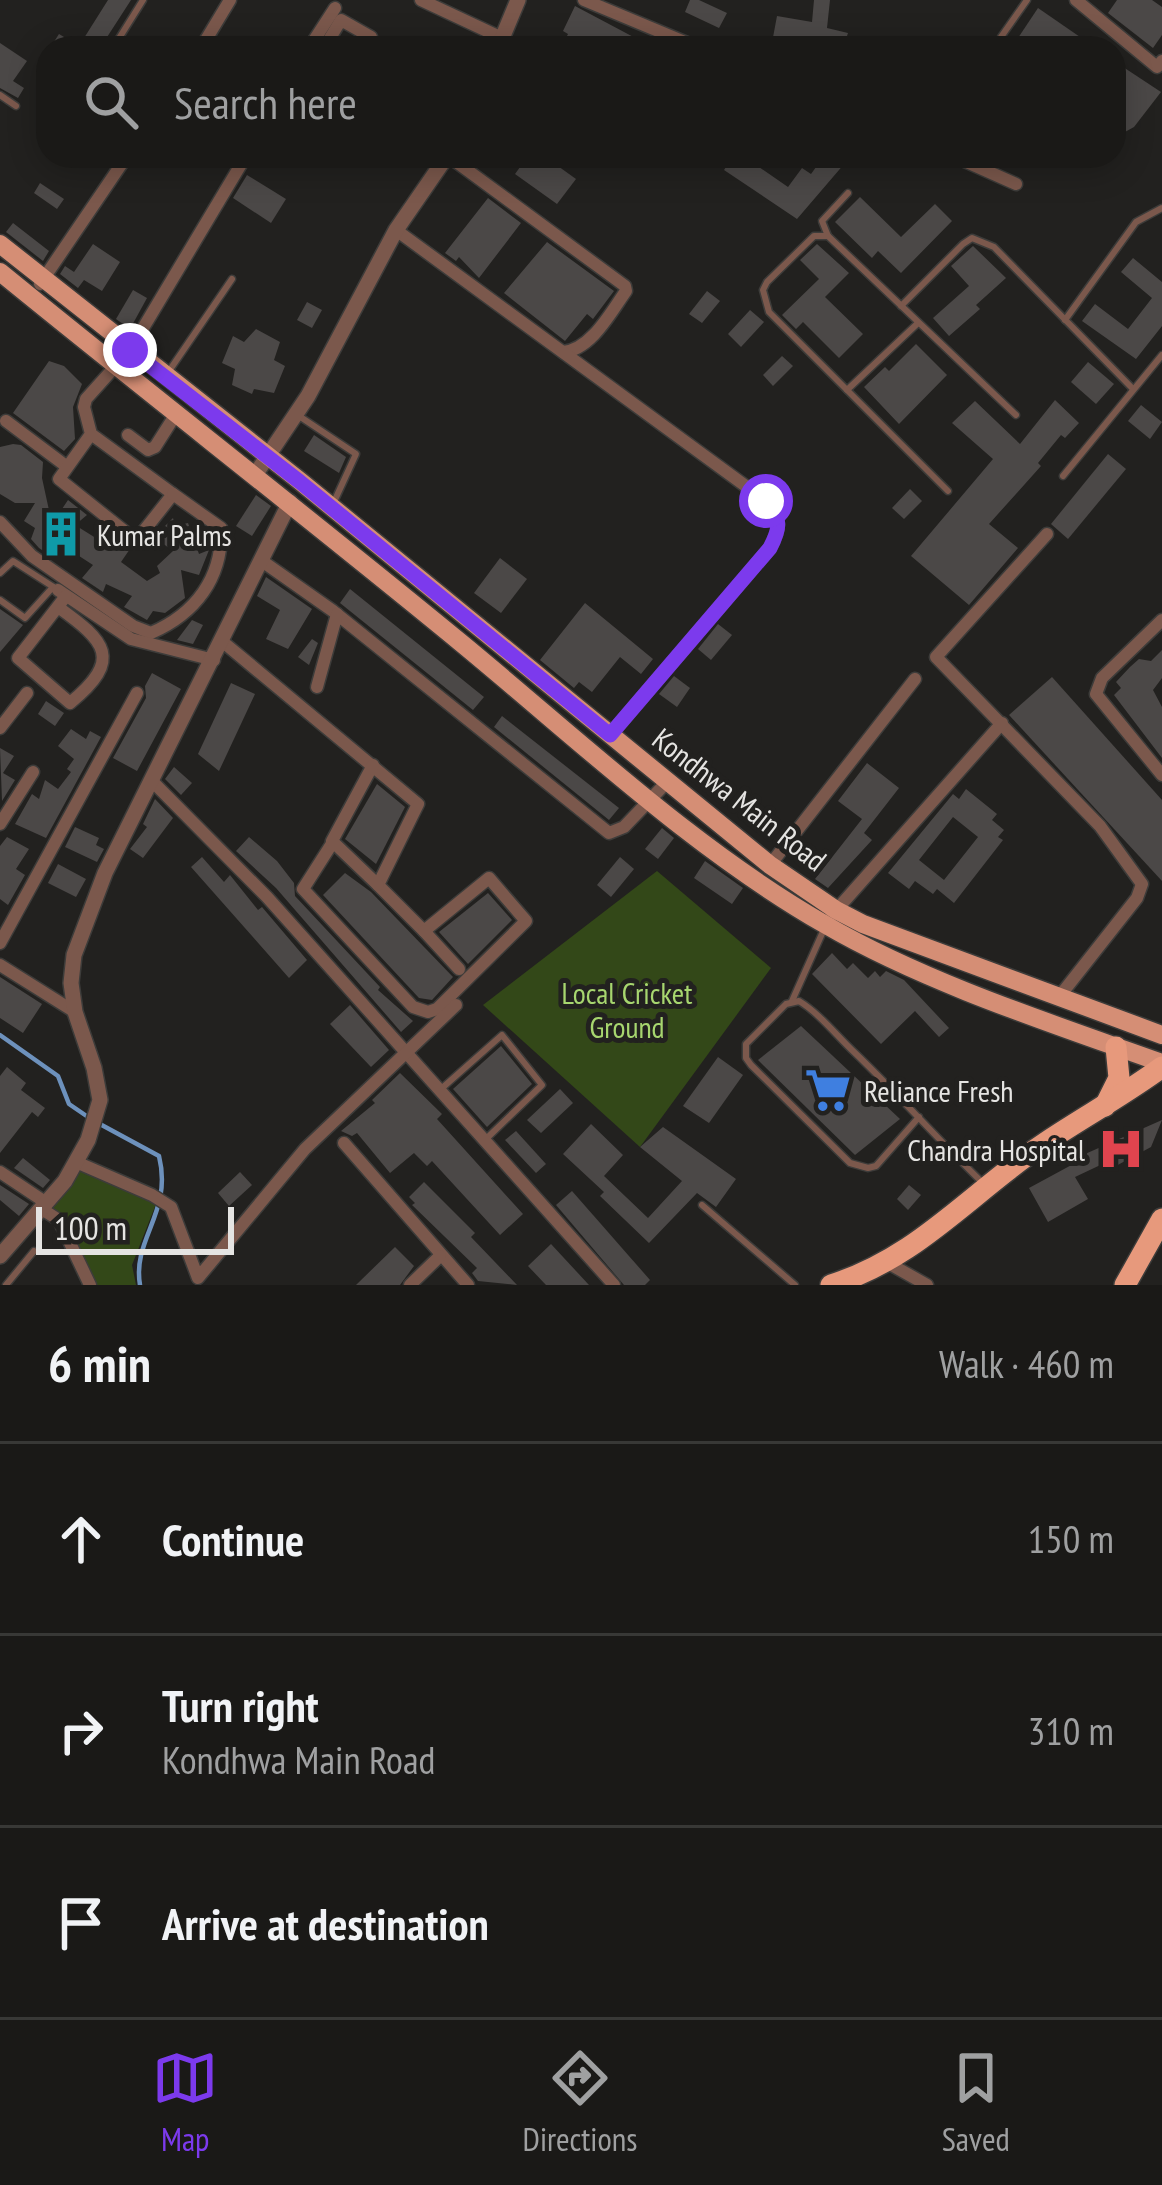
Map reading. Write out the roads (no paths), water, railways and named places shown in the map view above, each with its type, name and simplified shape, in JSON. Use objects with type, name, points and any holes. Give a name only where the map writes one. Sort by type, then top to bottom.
[{"type":"highway","points":[[1101,1111],[1119,1078],[1116,1047]]},
{"type":"highway","points":[[836,1284],[888,1262],[934,1233],[1044,1144],[1101,1111],[1162,1065]]},
{"type":"highway","points":[[1125,1285],[1162,1219]]},
{"type":"main road","name":"Kondhwa Main Road","points":[[0,244],[332,508],[831,918],[1162,1035]]},
{"type":"main road","name":"Kondhwa Main Road","points":[[0,272],[290,502],[706,844],[900,962],[1162,1065]]},
{"type":"street","points":[[208,36],[230,0]]},
{"type":"street","points":[[421,0],[487,36]]},
{"type":"street","points":[[503,36],[518,0]]},
{"type":"street","points":[[584,0],[670,36]]},
{"type":"street","points":[[1076,0],[1119,36]]},
{"type":"street","points":[[317,36],[335,8]]},
{"type":"street","points":[[331,36],[341,20],[369,36]]},
{"type":"street","points":[[1126,42],[1157,68],[1162,61]]},
{"type":"street","points":[[30,296],[119,168]]},
{"type":"street","points":[[0,522],[32,556],[133,626],[151,633],[192,610],[215,572],[220,528],[91,434],[86,399],[130,350],[239,168]]},
{"type":"street","points":[[255,475],[343,334],[396,230],[439,168]]},
{"type":"street","points":[[464,168],[626,286],[590,338],[575,351],[562,352]]},
{"type":"street","points":[[980,168],[1016,184]]},
{"type":"street","points":[[396,230],[766,501],[778,516],[780,528],[770,548],[610,735]]},
{"type":"street","points":[[128,435],[148,451],[176,414]]},
{"type":"street","points":[[6,422],[66,466]]},
{"type":"street","points":[[0,440],[21,433]]},
{"type":"street","points":[[91,434],[66,466],[61,482],[133,537],[142,534],[173,494]]},
{"type":"street","points":[[0,1256],[65,1181],[88,1140],[100,1108],[94,1069],[75,1012],[70,982],[74,955],[105,873],[290,502]]},
{"type":"street","points":[[1047,534],[936,657],[1100,826],[1142,884],[1137,898],[1059,997]]},
{"type":"street","points":[[262,561],[337,614],[609,832],[624,826],[668,782]]},
{"type":"street","points":[[59,595],[131,639],[214,660]]},
{"type":"street","points":[[59,595],[99,639],[104,658],[70,703],[18,658],[59,595]]},
{"type":"street","points":[[317,687],[337,614]]},
{"type":"street","points":[[1162,620],[1102,678],[1096,694],[1162,775]]},
{"type":"street","points":[[223,642],[418,804],[378,884]]},
{"type":"street","points":[[770,865],[915,679]]},
{"type":"street","points":[[0,728],[27,693]]},
{"type":"street","points":[[0,944],[137,693]]},
{"type":"street","points":[[831,918],[1002,723]]},
{"type":"street","points":[[373,765],[303,889],[413,1007],[428,1012],[437,1009],[526,921],[489,878],[424,931]]},
{"type":"street","points":[[0,824],[33,772]]},
{"type":"street","points":[[151,780],[267,897],[614,1285]]},
{"type":"street","points":[[333,842],[459,969]]},
{"type":"street","points":[[0,965],[75,1012]]},
{"type":"street","points":[[76,1162],[162,1202],[198,1278],[304,1149],[456,1005]]},
{"type":"street","points":[[344,1143],[468,1285]]},
{"type":"street","points":[[0,1172],[43,1205],[90,1285]]},
{"type":"street","points":[[410,1285],[440,1256]]},
{"type":"street","points":[[888,1262],[927,1285]]},
{"type":"lane","points":[[120,36],[143,0]]},
{"type":"lane","points":[[1002,36],[1028,0]]},
{"type":"lane","points":[[0,95],[16,106]]},
{"type":"lane","points":[[848,193],[822,221],[828,236],[1016,415]]},
{"type":"lane","points":[[1065,320],[1136,222],[1162,208]]},
{"type":"lane","points":[[828,236],[814,236],[763,290],[769,312],[948,491]]},
{"type":"lane","points":[[902,306],[972,238],[994,248],[1133,389]]},
{"type":"lane","points":[[165,377],[232,279]]},
{"type":"lane","points":[[847,390],[919,323]]},
{"type":"lane","points":[[1063,476],[1162,355]]},
{"type":"lane","points":[[296,414],[356,454],[332,508]]},
{"type":"lane","points":[[0,573],[13,561],[59,595],[25,617],[0,600]]},
{"type":"lane","points":[[831,918],[793,1000],[750,1037],[746,1058],[842,1156],[859,1166],[876,1166],[919,1117]]},
{"type":"lane","points":[[793,1000],[808,1006],[988,1188]]},
{"type":"lane","points":[[441,1089],[502,1035],[542,1084],[486,1139]]},
{"type":"lane","points":[[702,1205],[795,1285]]},
{"type":"lane","points":[[6,1285],[34,1251]]},
{"type":"waterway","points":[[0,1035],[58,1076],[69,1104],[88,1117]]},
{"type":"waterway","points":[[98,1123],[159,1156],[161,1194],[142,1253],[140,1285]]},
{"type":"place","name":"Kumar Palms","points":[[61,534]]},
{"type":"place","name":"Reliance Fresh","points":[[828,1090]]},
{"type":"place","name":"Chandra Hospital","points":[[1121,1149]]},
{"type":"park label","name":"Local Cricket Ground","points":[[627,1009]]}]
